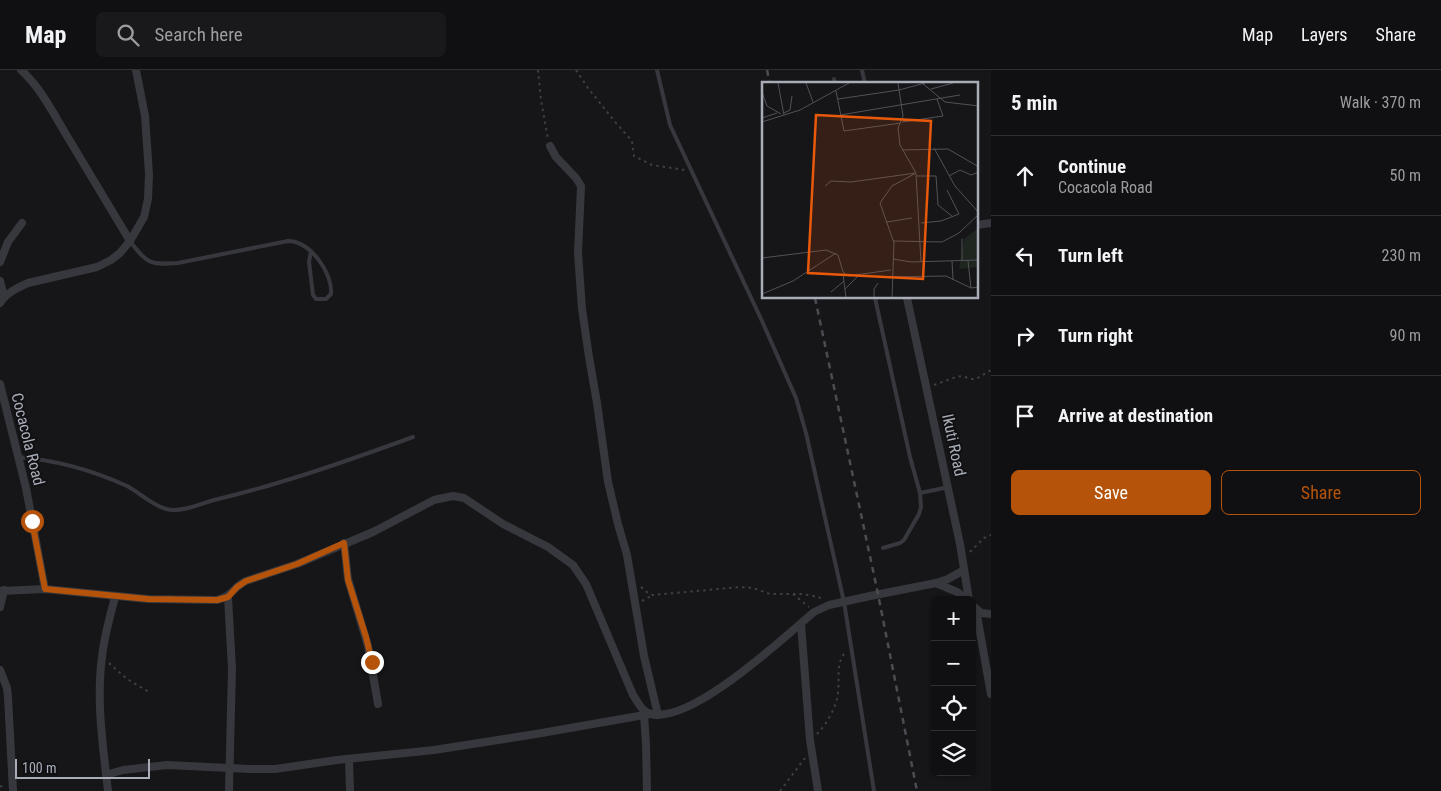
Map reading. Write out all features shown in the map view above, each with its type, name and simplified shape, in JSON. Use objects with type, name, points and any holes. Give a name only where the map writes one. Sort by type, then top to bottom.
[{"type":"street","points":[[21,70],[37,88],[51,109],[130,241]]},
{"type":"street","points":[[2,300],[17,288],[28,283],[97,267],[120,253],[144,218],[148,199],[149,174],[145,116],[136,70]]},
{"type":"street","points":[[550,146],[556,157],[576,178],[580,186],[578,253],[582,310],[608,482],[627,555],[644,656],[651,715],[646,744],[647,791]]},
{"type":"street","points":[[0,262],[8,242],[22,223]]},
{"type":"street","points":[[978,225],[991,223]]},
{"type":"street","points":[[0,285],[2,300]]},
{"type":"street","name":"Ikuti Road","points":[[908,299],[949,487],[963,558],[967,596]]},
{"type":"street","name":"Cocacola Road","points":[[1,389],[26,488],[45,589]]},
{"type":"street","points":[[0,607],[2,590],[45,589],[116,597],[209,601],[228,597],[246,581],[297,564],[373,532],[434,500],[453,496],[464,498],[504,524],[548,547],[573,565],[586,584],[633,695],[641,707],[651,715]]},
{"type":"street","points":[[344,543],[348,580],[368,646],[378,704]]},
{"type":"street","points":[[106,775],[123,770],[167,765],[275,769],[427,751],[666,714],[705,699],[725,685],[814,612],[829,605],[936,583],[964,570]]},
{"type":"street","points":[[936,583],[962,596]]},
{"type":"street","points":[[108,791],[100,675],[110,616],[116,597]]},
{"type":"street","points":[[228,597],[232,669],[229,791]]},
{"type":"street","points":[[976,608],[984,614],[991,614]]},
{"type":"street","points":[[976,617],[991,694]]},
{"type":"street","points":[[801,624],[811,750],[818,791]]},
{"type":"street","points":[[0,670],[7,688],[8,697],[13,791]]},
{"type":"street","points":[[348,759],[350,791]]},
{"type":"lane","points":[[658,70],[670,125],[796,398],[844,602],[874,791]]},
{"type":"lane","points":[[130,241],[142,257],[151,262],[162,264],[178,263],[288,241],[297,242],[305,245],[311,251],[323,266],[332,289],[331,294],[326,299],[316,299],[313,295],[308,262],[311,251]]},
{"type":"lane","points":[[875,299],[910,457],[920,493],[921,507],[907,535],[900,543],[884,548]]},
{"type":"lane","points":[[18,457],[42,459],[105,476],[130,488],[159,506],[173,510],[277,484],[413,437]]},
{"type":"lane","points":[[920,493],[949,487]]},
{"type":"path","points":[[538,70],[542,108],[550,146]]},
{"type":"path","points":[[576,70],[616,123],[632,140],[634,156],[652,165],[680,168],[693,175]]},
{"type":"path","points":[[928,388],[956,377],[962,376],[976,379],[991,370]]},
{"type":"path","points":[[963,558],[984,538],[991,535]]},
{"type":"path","points":[[630,577],[644,590],[653,595]]},
{"type":"path","points":[[635,607],[653,595],[740,587],[753,588],[770,594],[793,594],[819,598],[829,605]]},
{"type":"path","points":[[793,594],[814,612]]},
{"type":"path","points":[[810,740],[820,731],[834,707],[838,692],[839,662],[851,646]]},
{"type":"path","points":[[102,655],[127,679],[149,692]]},
{"type":"path","points":[[780,791],[811,750]]},
{"type":"railway","points":[[767,70],[770,82]]},
{"type":"railway","points":[[815,299],[878,594],[917,791]]},
{"type":"route","points":[[32,521],[45,589],[116,597],[209,601],[223,599],[228,597],[246,581],[297,564],[344,543],[348,580],[372,662]]}]
